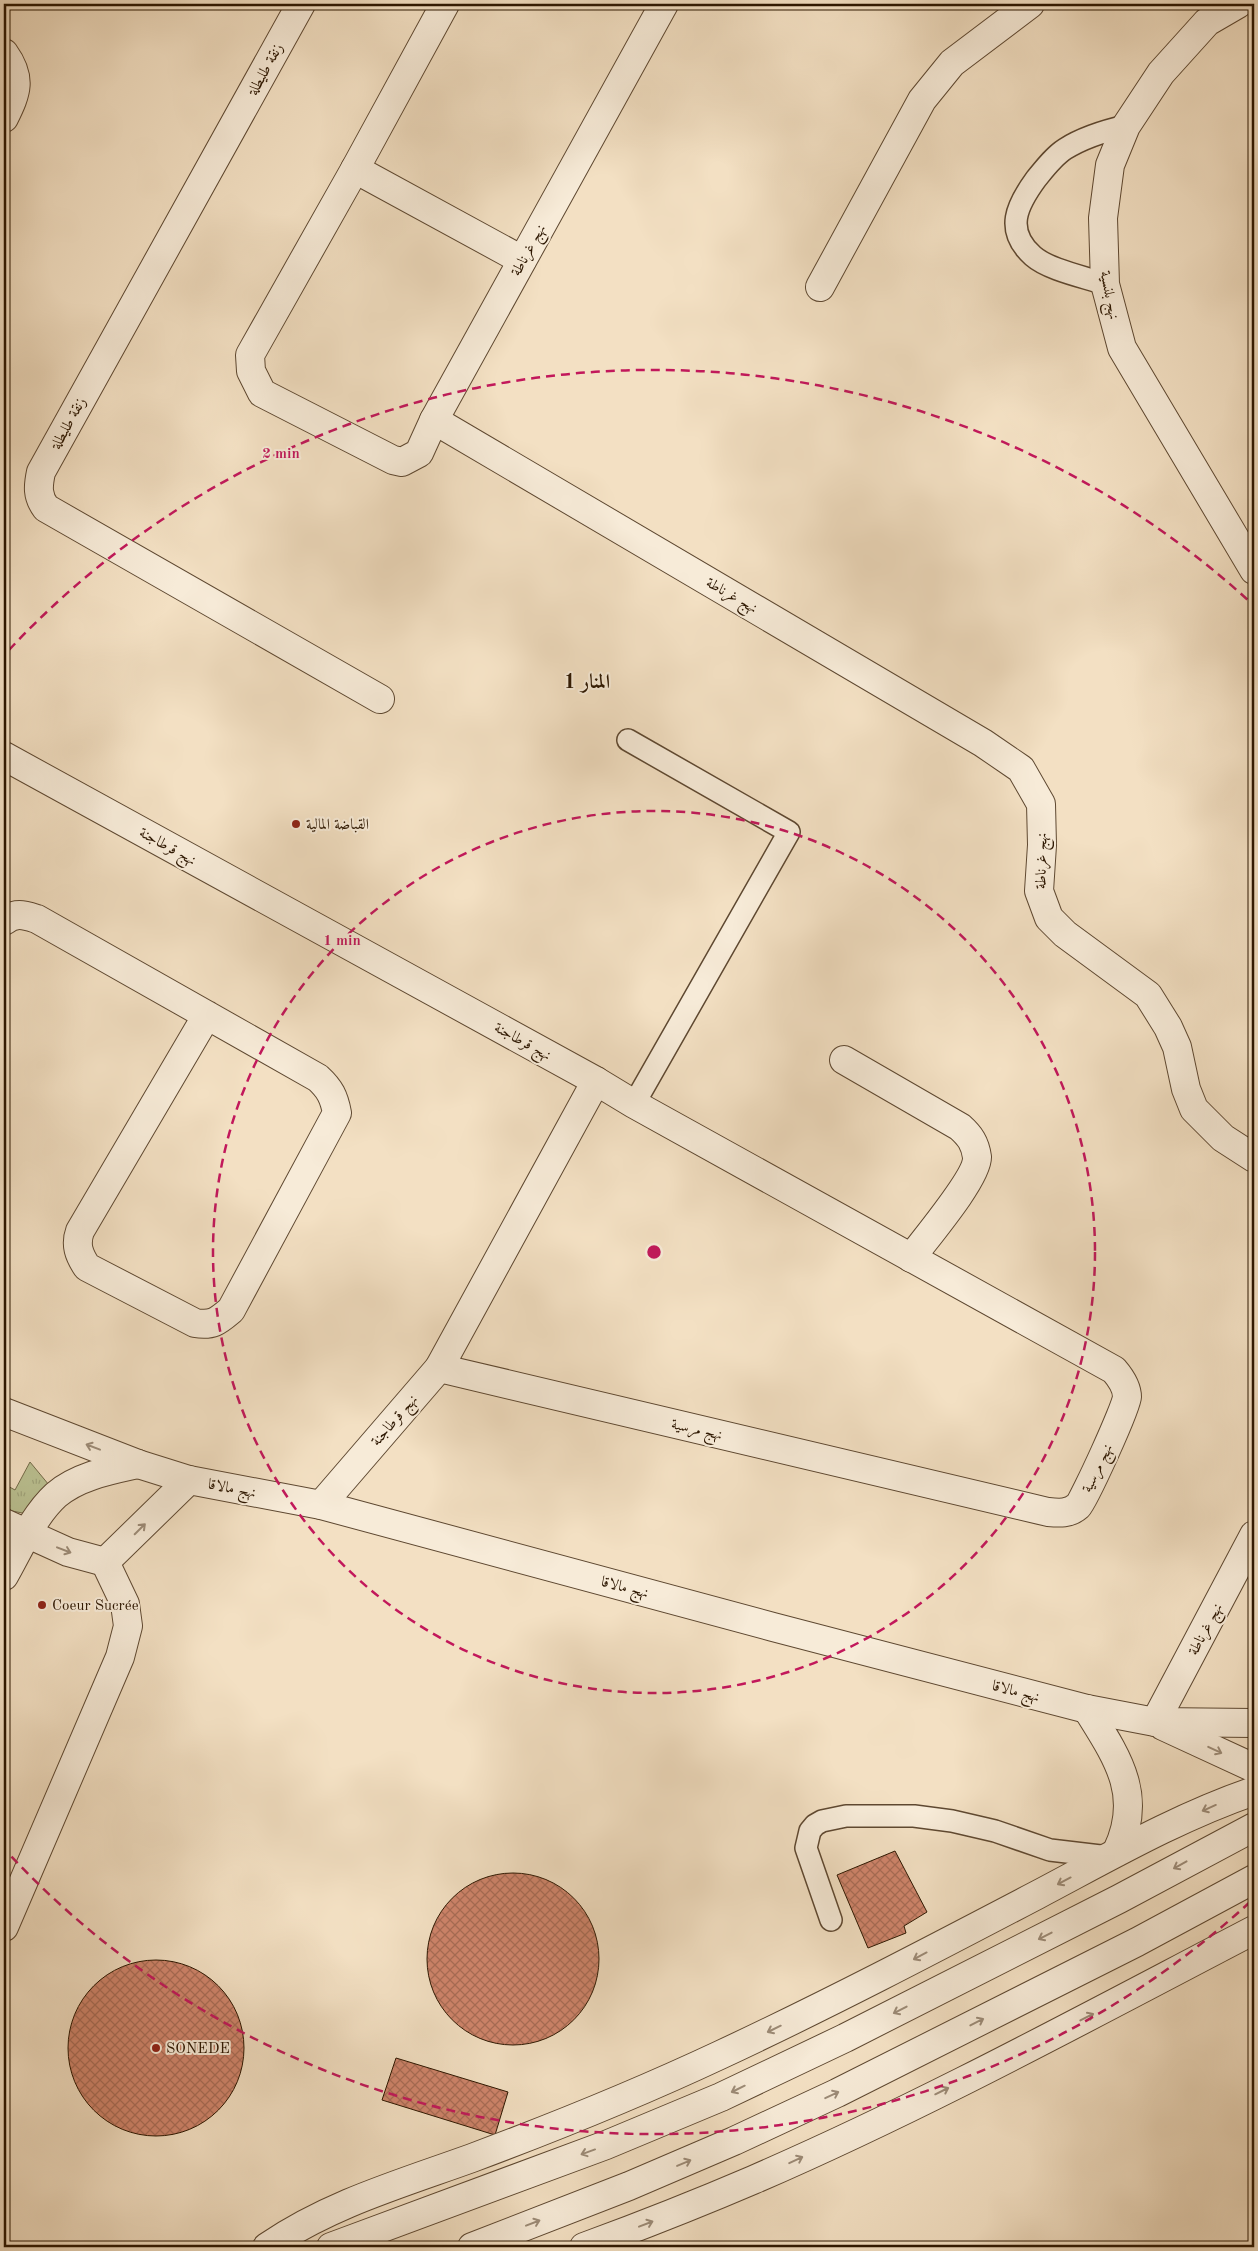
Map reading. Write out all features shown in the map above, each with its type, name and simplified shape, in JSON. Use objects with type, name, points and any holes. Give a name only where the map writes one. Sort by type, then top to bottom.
[{"type":"street","name":"زنقة طليطلة","points":[[301,4],[41,472],[38,487],[40,499],[46,508],[380,699]]},
{"type":"street","points":[[434,420],[420,453],[402,462],[393,460],[262,393],[251,371],[250,355],[356,168],[444,4]]},
{"type":"street","name":"نهج غرناطة","points":[[664,4],[434,420],[983,743],[1021,769],[1041,804],[1042,845],[1039,891],[1049,918],[1065,934],[1148,995],[1177,1047],[1186,1089],[1194,1109],[1224,1138],[1254,1158]]},
{"type":"street","points":[[820,287],[922,100],[952,63],[1030,4]]},
{"type":"street","name":"نهج بلنسية","points":[[1238,4],[1207,22],[1168,65],[1126,126],[1110,165],[1103,218],[1105,284],[1122,348],[1254,570]]},
{"type":"street","points":[[4,53],[16,76],[15,96],[4,118]]},
{"type":"street","points":[[356,168],[522,260]]},
{"type":"street","name":"نهج قرطاجنة","points":[[4,756],[596,1081],[438,1368],[321,1505]]},
{"type":"street","points":[[4,921],[12,915],[22,914],[37,919],[207,1014],[318,1078],[332,1093],[337,1113],[231,1310],[208,1325],[195,1323],[87,1267],[80,1256],[77,1242],[80,1231],[207,1014]]},
{"type":"street","points":[[844,1060],[960,1127],[973,1140],[977,1159],[971,1177],[911,1258]]},
{"type":"street","name":"نهج مرسية","points":[[438,1368],[1048,1512],[1064,1514],[1078,1506],[1119,1421],[1127,1398],[1125,1386],[1114,1370],[634,1104],[596,1081]]},
{"type":"street","name":"نهج مالاقا","points":[[4,1412],[138,1464],[189,1480],[321,1505],[773,1628],[1087,1709],[1155,1722],[1254,1723]]},
{"type":"street","points":[[4,1576],[16,1529],[43,1510],[56,1495],[69,1487],[110,1470],[138,1464]]},
{"type":"street","points":[[105,1562],[189,1480]]},
{"type":"street","points":[[4,1927],[120,1657],[128,1626],[125,1604],[105,1562],[68,1552],[16,1529]]},
{"type":"street","name":"نهج غرناطة","points":[[1155,1722],[1254,1535]]},
{"type":"street","points":[[1087,1709],[1113,1750],[1126,1783],[1129,1801],[1128,1818],[1124,1836],[1113,1854]]},
{"type":"street","points":[[1155,1722],[1254,1768]]},
{"type":"street","points":[[267,2247],[290,2231],[359,2197],[518,2140],[619,2100],[718,2056],[912,1960],[1178,1821],[1254,1791]]},
{"type":"street","points":[[331,2247],[606,2145],[721,2097],[845,2038],[1254,1827]]},
{"type":"street","points":[[472,2247],[629,2186],[734,2141],[837,2093],[1137,1942],[1254,1878]]},
{"type":"street","points":[[584,2247],[754,2180],[854,2133],[962,2081],[1254,1930]]},
{"type":"lane","points":[[1105,284],[1050,265],[1034,257],[1023,245],[1016,229],[1016,211],[1023,196],[1047,165],[1064,150],[1097,133],[1126,126]]},
{"type":"lane","points":[[628,740],[789,832],[634,1104]]},
{"type":"lane","points":[[831,1920],[806,1848],[806,1839],[810,1832],[822,1821],[846,1816],[914,1816],[952,1820],[995,1831],[1050,1850],[1113,1854]]},
{"type":"green space","points":[[30,1462],[49,1485],[33,1515],[12,1511],[4,1506],[4,1484],[15,1490]]},
{"type":"building","points":[[895,1851],[927,1912],[904,1926],[906,1933],[868,1948],[837,1875]]},
{"type":"building","points":[[513,1873],[530,1875],[546,1880],[574,1898],[592,1926],[597,1942],[599,1959],[597,1976],[592,1992],[574,2020],[546,2038],[530,2043],[513,2045],[496,2043],[480,2038],[452,2020],[434,1992],[429,1976],[427,1959],[429,1942],[434,1926],[452,1898],[480,1880],[496,1875]]},
{"type":"building","name":"SONEDE","points":[[147,1960],[165,1960],[182,1963],[198,1970],[224,1992],[234,2006],[241,2022],[244,2048],[243,2065],[238,2082],[224,2104],[212,2116],[198,2126],[182,2133],[165,2136],[147,2136],[130,2133],[114,2126],[88,2104],[78,2090],[71,2074],[68,2057],[68,2039],[71,2022],[78,2006],[100,1980],[114,1970],[130,1963]]},
{"type":"building","points":[[396,2058],[508,2092],[495,2135],[382,2100]]},
{"type":"place","name":"القباضة المالية","points":[[296,824]]},
{"type":"place","name":"Coeur Sucrée","points":[[42,1605]]},
{"type":"place","name":"SONEDE","points":[[156,2048]]},
{"type":"district","name":"المنار 1","points":[[587,681]]}]
